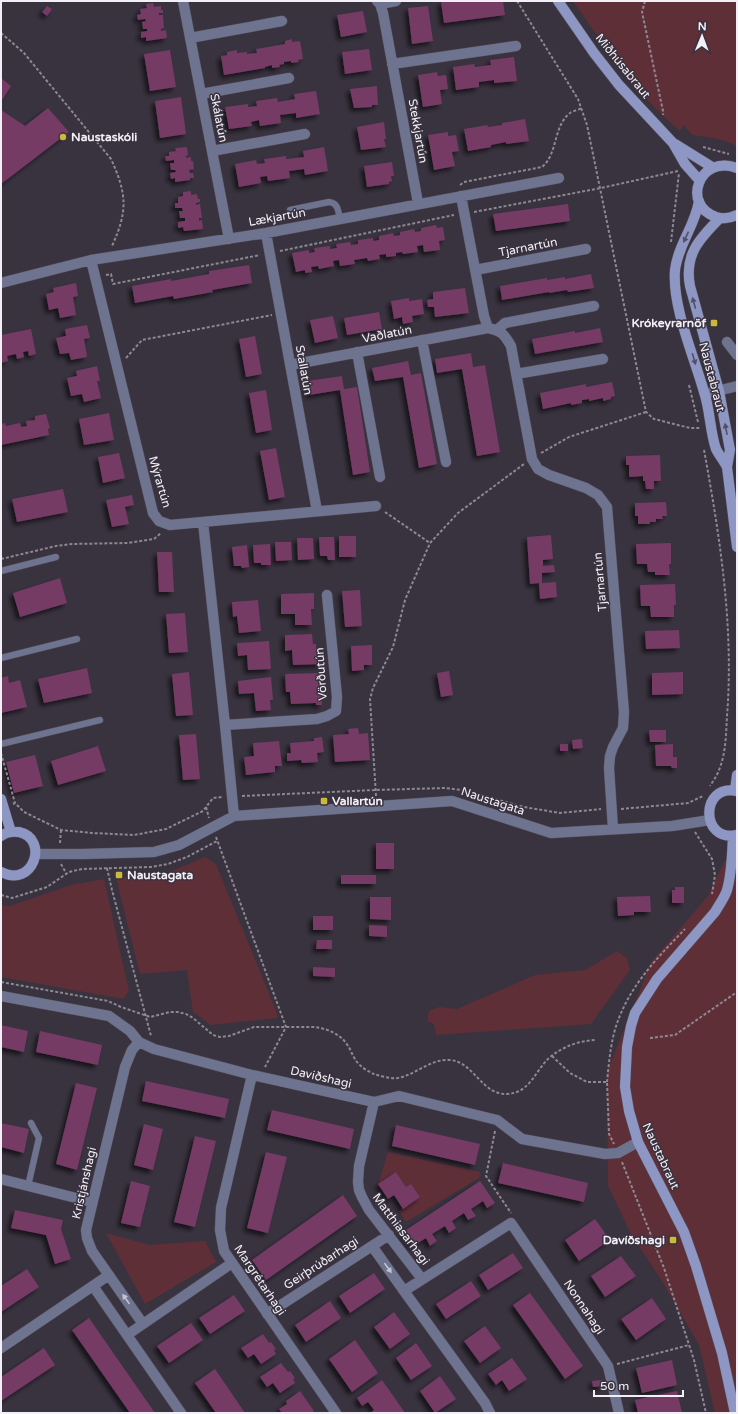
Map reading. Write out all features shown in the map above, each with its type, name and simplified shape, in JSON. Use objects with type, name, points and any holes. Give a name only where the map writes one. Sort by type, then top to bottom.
[{"type":"street","name":"Skálatún","points":[[183,1],[229,239]]},
{"type":"street","points":[[378,2],[396,1]]},
{"type":"street","name":"Miðhúsabraut","points":[[558,1],[594,53],[619,85],[673,143],[685,164],[700,181]]},
{"type":"street","name":"Stekkjartún","points":[[378,2],[392,64],[418,204]]},
{"type":"street","points":[[190,38],[282,21]]},
{"type":"street","points":[[392,64],[516,46]]},
{"type":"street","points":[[201,94],[289,78]]},
{"type":"street","points":[[212,151],[305,134]]},
{"type":"street","name":"Miðhúsabraut","points":[[673,143],[712,167]]},
{"type":"street","points":[[700,181],[703,175],[712,167],[730,165],[737,168]]},
{"type":"street","name":"Lækjartún","points":[[1,283],[91,260],[106,259],[266,233],[558,178]]},
{"type":"street","name":"Naustabraut","points":[[700,181],[698,188],[699,201],[697,214],[679,251],[674,287],[705,394],[716,448],[727,467]]},
{"type":"street","points":[[461,196],[484,316],[493,329],[505,335],[511,346],[532,459]]},
{"type":"street","points":[[699,201],[704,209],[711,215],[720,218],[736,216]]},
{"type":"street","name":"Naustabraut","points":[[720,218],[704,234],[691,256],[687,273],[718,391],[730,450],[727,467],[737,547]]},
{"type":"street","name":"Stallatún","points":[[266,233],[317,511]]},
{"type":"street","name":"Tjarnartún","points":[[475,270],[586,249]]},
{"type":"street","name":"Mýrartún","points":[[91,260],[153,512],[160,521],[170,525],[376,506]]},
{"type":"street","points":[[493,329],[505,322],[594,306]]},
{"type":"street","name":"Vaðlatún","points":[[290,365],[422,340],[493,329]]},
{"type":"street","points":[[422,340],[446,462]]},
{"type":"street","points":[[727,342],[737,354]]},
{"type":"street","points":[[357,352],[380,477]]},
{"type":"street","points":[[516,374],[603,359]]},
{"type":"street","points":[[705,394],[737,386]]},
{"type":"street","name":"Tjarnartún","points":[[532,459],[538,469],[549,475],[586,488],[598,495],[607,507],[624,712],[623,728],[610,756],[609,768],[613,830]]},
{"type":"street","points":[[203,522],[234,816]]},
{"type":"street","name":"Vörðutún","points":[[225,725],[317,719],[336,711],[337,697],[327,595]]},
{"type":"street","points":[[735,835],[721,833],[712,826],[709,812],[710,805],[714,798],[720,793],[736,791],[737,775]]},
{"type":"street","name":"Naustagata","points":[[36,854],[154,852],[178,845],[234,816],[452,801],[551,833],[613,830],[710,820]]},
{"type":"street","points":[[2,803],[6,834],[24,834],[33,843],[36,854],[34,863],[23,874],[16,876],[3,874]]},
{"type":"street","name":"Naustabraut","points":[[735,835],[727,891],[715,912],[657,979],[635,1013],[631,1026],[625,1066],[625,1087],[629,1112],[638,1142],[684,1232],[688,1243],[722,1353],[735,1413]]},
{"type":"street","name":"Daviðshagi","points":[[1,996],[108,1016],[130,1031],[139,1042],[154,1049],[256,1076],[374,1102],[399,1096],[497,1120],[522,1139],[606,1154],[618,1153],[638,1142]]},
{"type":"street","name":"Kristjánshagi","points":[[139,1042],[132,1050],[125,1066],[92,1202],[88,1221],[87,1238],[92,1251],[143,1324]]},
{"type":"street","name":"Margrétarhagi","points":[[256,1076],[221,1208],[220,1230],[224,1251],[336,1413]]},
{"type":"street","name":"Matthiasarhagi","points":[[374,1102],[359,1166],[359,1190],[365,1204],[422,1279],[404,1291]]},
{"type":"street","points":[[1,1179],[92,1202]]},
{"type":"street","points":[[422,1279],[511,1223]]},
{"type":"street","name":"Nonnahagi","points":[[511,1223],[608,1366],[618,1413]]},
{"type":"street","name":"Geirþrúðarhagi","points":[[268,1314],[389,1235]]},
{"type":"street","points":[[372,1246],[485,1403],[490,1413]]},
{"type":"street","points":[[127,1335],[232,1263]]},
{"type":"street","points":[[1,1348],[109,1275]]},
{"type":"street","points":[[93,1286],[181,1413]]},
{"type":"lane","points":[[290,210],[329,202],[334,203],[337,206],[340,219]]},
{"type":"lane","points":[[1,571],[56,558]]},
{"type":"lane","points":[[1,658],[77,639]]},
{"type":"lane","points":[[1,744],[100,720]]},
{"type":"lane","points":[[28,1186],[39,1138],[31,1123]]},
{"type":"path","points":[[517,1],[578,99],[582,108],[601,188],[646,412],[654,419],[690,428],[712,427]]},
{"type":"path","points":[[645,1],[642,12],[664,111],[662,121]]},
{"type":"path","points":[[1,34],[29,59],[111,159],[120,178],[124,197],[124,211],[119,231],[106,259],[113,284],[464,213],[673,173],[679,171],[685,164]]},
{"type":"path","points":[[461,196],[460,185],[464,182],[542,167],[548,162],[563,120],[570,113],[582,108]]},
{"type":"path","points":[[694,155],[702,147],[733,156]]},
{"type":"path","points":[[95,278],[111,274]]},
{"type":"path","points":[[117,368],[142,340],[281,314]]},
{"type":"path","points":[[376,806],[370,699],[373,688],[393,647],[405,600],[430,543],[458,513],[532,459],[569,437],[646,412]]},
{"type":"path","points":[[700,428],[701,435]]},
{"type":"path","points":[[704,449],[723,569],[728,625],[729,691],[725,748],[719,771],[709,789]]},
{"type":"path","points":[[376,506],[430,543]]},
{"type":"path","points":[[1,559],[56,546],[72,544],[116,545],[154,539],[170,525]]},
{"type":"path","points":[[1,753],[16,803],[24,812],[61,830],[92,834],[134,835],[166,829],[202,811],[213,798],[232,796],[445,788],[462,790],[524,807],[560,813],[688,803],[706,795]]},
{"type":"path","points":[[2,803],[16,803]]},
{"type":"path","points":[[206,808],[286,1027]]},
{"type":"path","points":[[692,823],[696,836],[712,859],[715,875],[712,894],[709,899]]},
{"type":"path","points":[[1,895],[12,898],[47,887],[69,872],[108,868],[151,867],[168,864],[187,857],[217,841]]},
{"type":"path","points":[[108,868],[112,890],[154,1049]]},
{"type":"path","points":[[687,926],[657,958],[634,987],[618,1019],[610,1053],[607,1082],[609,1134],[664,1268],[694,1360],[706,1413]]},
{"type":"path","points":[[1,982],[108,1001],[150,1017],[170,1012],[186,1014],[210,1032],[220,1037],[229,1036],[254,1027],[315,1027],[331,1031],[344,1040],[349,1046],[354,1059],[360,1065],[381,1076],[398,1078],[436,1062],[449,1060],[467,1067],[488,1088],[501,1093],[514,1093],[526,1087],[543,1064],[552,1056],[570,1045],[579,1042],[596,1040]]},
{"type":"path","points":[[650,1038],[675,1035],[729,996],[737,992]]},
{"type":"path","points":[[256,1076],[286,1027]]},
{"type":"path","points":[[552,1056],[570,1073],[587,1082],[607,1082]]},
{"type":"path","points":[[497,1120],[486,1176],[512,1215],[511,1223]]},
{"type":"path","points":[[608,1366],[689,1345]]},
{"type":"shaded area","points":[[573,1],[737,1],[737,147],[727,142],[710,137],[692,135],[684,125],[680,131],[664,117],[622,70]]},
{"type":"shaded area","points":[[205,857],[216,864],[277,1013],[277,1018],[211,1025],[193,1012],[187,970],[140,974],[116,878],[167,873]]},
{"type":"shaded area","points":[[725,860],[737,872],[737,1413],[715,1413],[699,1345],[662,1281],[631,1234],[608,1186],[607,1072],[651,962],[708,896]]},
{"type":"shaded area","points":[[104,879],[129,991],[123,999],[1,977],[1,905],[10,906],[71,885]]},
{"type":"shaded area","points":[[617,951],[627,958],[630,970],[591,1024],[436,1035],[434,1024],[427,1021],[429,1011],[439,1007],[457,1009],[535,975],[585,970]]},
{"type":"shaded area","points":[[388,1152],[480,1172],[479,1178],[406,1222],[399,1211],[420,1197],[411,1184],[406,1187],[396,1172],[378,1184]]},
{"type":"shaded area","points":[[106,1233],[150,1245],[205,1241],[216,1262],[145,1304]]},
{"type":"building","points":[[503,1],[505,15],[444,23],[441,2]]},
{"type":"building","points":[[153,3],[154,7],[161,6],[161,10],[163,10],[163,13],[159,13],[159,15],[163,15],[164,28],[161,29],[161,31],[166,30],[167,38],[146,41],[146,37],[141,38],[141,32],[147,31],[147,29],[143,29],[142,22],[146,21],[145,19],[138,20],[137,15],[141,14],[140,9],[147,8],[146,4]]},
{"type":"building","points":[[47,6],[52,9],[47,16],[42,12]]},
{"type":"building","points":[[428,6],[433,41],[412,44],[408,8]]},
{"type":"building","points":[[363,11],[367,32],[341,37],[337,15]]},
{"type":"building","points":[[292,39],[292,42],[300,41],[303,59],[298,60],[299,62],[284,62],[284,64],[279,65],[280,67],[272,68],[272,65],[265,68],[224,75],[221,56],[227,55],[227,52],[237,50],[237,53],[257,53],[256,49],[285,44],[285,41]]},
{"type":"building","points":[[369,49],[372,70],[345,74],[342,52]]},
{"type":"building","points":[[170,50],[176,87],[150,91],[144,54]]},
{"type":"building","points":[[514,57],[517,81],[494,83],[494,80],[479,82],[479,87],[456,90],[453,67],[474,64],[475,67],[491,65],[490,60]]},
{"type":"building","points":[[437,72],[438,76],[446,75],[448,89],[440,90],[442,104],[423,107],[418,75]]},
{"type":"building","points":[[1,78],[11,86],[1,102]]},
{"type":"building","points":[[377,86],[378,105],[372,105],[372,107],[354,108],[350,89]]},
{"type":"building","points":[[316,91],[320,114],[296,118],[296,113],[280,115],[281,123],[260,126],[259,120],[251,122],[252,126],[229,129],[225,107],[248,104],[248,107],[257,106],[256,101],[277,98],[278,102],[295,99],[294,94]]},
{"type":"building","points":[[181,97],[186,134],[160,138],[155,101]]},
{"type":"building","points":[[48,108],[69,132],[1,184],[1,110],[25,126]]},
{"type":"building","points":[[525,119],[529,141],[506,144],[506,142],[491,145],[491,147],[468,151],[464,129],[487,125],[488,127],[502,125],[502,123]]},
{"type":"building","points":[[384,122],[386,139],[384,139],[386,147],[361,150],[357,127]]},
{"type":"building","points":[[448,132],[448,136],[456,135],[459,151],[452,152],[455,166],[434,170],[428,135]]},
{"type":"building","points":[[187,147],[188,155],[186,158],[191,157],[191,161],[193,161],[194,169],[189,170],[190,173],[193,173],[194,178],[175,182],[175,178],[171,179],[170,173],[176,172],[175,170],[171,170],[170,163],[174,163],[174,160],[166,161],[165,156],[169,156],[169,152],[176,151],[175,148]]},
{"type":"building","points":[[324,147],[328,171],[305,175],[304,169],[289,171],[290,178],[268,181],[267,176],[260,177],[261,183],[239,187],[235,164],[256,160],[257,164],[265,163],[264,159],[286,156],[286,159],[304,157],[303,151]]},
{"type":"building","points":[[392,162],[394,176],[391,176],[392,181],[389,182],[389,184],[367,187],[364,166]]},
{"type":"building","points":[[191,191],[191,195],[197,194],[198,199],[200,199],[200,202],[196,203],[196,205],[200,204],[202,218],[199,218],[199,221],[202,220],[203,229],[184,231],[183,227],[178,228],[178,222],[185,221],[185,218],[180,218],[179,211],[183,211],[182,208],[175,208],[175,203],[178,203],[178,197],[183,196],[183,192]]},
{"type":"building","points":[[568,204],[570,221],[496,231],[493,214]]},
{"type":"building","points":[[436,225],[437,228],[443,227],[445,240],[439,241],[440,250],[424,252],[423,245],[417,246],[418,252],[403,254],[402,252],[396,253],[396,256],[386,257],[386,254],[379,255],[380,259],[368,261],[367,258],[354,260],[355,264],[340,266],[339,260],[333,261],[334,266],[319,269],[318,266],[311,267],[312,272],[305,273],[305,270],[296,272],[292,253],[309,250],[309,253],[315,252],[314,248],[330,246],[330,249],[337,248],[336,244],[350,242],[351,245],[358,244],[358,240],[373,238],[373,241],[379,240],[379,236],[393,233],[394,236],[400,235],[400,232],[414,229],[415,232],[421,231],[421,228]]},
{"type":"building","points":[[249,265],[252,283],[174,299],[173,296],[135,303],[132,286],[171,279],[171,281],[209,274],[209,271]]},
{"type":"building","points":[[591,274],[594,288],[568,292],[567,290],[549,292],[502,300],[500,286],[547,278],[547,280],[565,277],[565,279]]},
{"type":"building","points":[[76,283],[78,296],[73,297],[76,315],[60,318],[58,308],[49,310],[46,294],[54,292],[53,288]]},
{"type":"building","points":[[465,288],[469,313],[435,317],[434,307],[428,307],[427,300],[433,299],[433,292]]},
{"type":"building","points":[[409,298],[409,301],[422,299],[424,314],[412,316],[413,322],[403,324],[402,317],[394,319],[391,301]]},
{"type":"building","points":[[379,312],[382,329],[347,335],[344,318]]},
{"type":"building","points":[[333,316],[338,338],[315,343],[310,320]]},
{"type":"building","points":[[87,325],[90,338],[84,339],[87,357],[71,360],[69,353],[60,354],[56,338],[66,336],[65,329]]},
{"type":"building","points":[[600,328],[603,342],[535,354],[532,339]]},
{"type":"building","points":[[31,329],[36,354],[29,356],[28,351],[23,352],[24,357],[17,359],[16,354],[7,356],[8,361],[1,363],[1,335]]},
{"type":"building","points":[[255,336],[262,374],[246,377],[239,339]]},
{"type":"building","points":[[471,353],[473,367],[485,365],[500,452],[477,456],[462,369],[437,373],[435,359]]},
{"type":"building","points":[[408,361],[411,375],[421,373],[437,464],[419,468],[403,377],[375,381],[372,368]]},
{"type":"building","points":[[97,366],[100,381],[97,381],[101,398],[84,402],[82,394],[71,396],[67,378],[77,376],[76,371]]},
{"type":"building","points":[[342,376],[344,389],[357,387],[370,472],[353,475],[340,390],[309,395],[307,381]]},
{"type":"building","points":[[612,382],[615,396],[611,397],[611,399],[603,401],[603,398],[589,401],[589,399],[582,400],[582,403],[571,405],[571,403],[543,409],[540,393],[586,384],[586,387]]},
{"type":"building","points":[[266,390],[272,430],[256,433],[249,393]]},
{"type":"building","points":[[109,413],[114,440],[84,445],[79,419]]},
{"type":"building","points":[[46,414],[50,428],[48,429],[49,435],[1,445],[1,424],[5,423],[6,426],[20,423],[21,427],[27,426],[26,421],[35,420],[35,416]]},
{"type":"building","points":[[276,448],[285,497],[269,500],[260,451]]},
{"type":"building","points":[[119,453],[125,478],[103,483],[98,457]]},
{"type":"building","points":[[660,455],[661,481],[654,481],[654,489],[646,489],[643,476],[629,477],[629,465],[626,465],[626,456]]},
{"type":"building","points":[[63,489],[68,512],[17,522],[12,499]]},
{"type":"building","points":[[132,495],[134,505],[125,507],[129,524],[112,527],[106,500]]},
{"type":"building","points":[[666,502],[667,516],[662,516],[663,519],[656,519],[656,522],[650,522],[650,524],[638,524],[638,516],[635,516],[635,503]]},
{"type":"building","points":[[551,535],[553,559],[543,560],[543,566],[554,565],[555,572],[542,573],[542,583],[556,582],[557,597],[540,599],[539,583],[530,584],[527,537]]},
{"type":"building","points":[[339,536],[356,536],[356,557],[339,557]]},
{"type":"building","points":[[319,537],[334,537],[335,560],[328,560],[327,556],[320,556]]},
{"type":"building","points":[[297,538],[313,538],[314,559],[298,560]]},
{"type":"building","points":[[275,542],[291,542],[292,560],[276,561]]},
{"type":"building","points":[[671,543],[671,564],[669,564],[670,575],[655,575],[655,572],[648,572],[647,564],[637,564],[636,544]]},
{"type":"building","points":[[270,544],[271,565],[254,563],[253,545]]},
{"type":"building","points":[[247,545],[249,567],[242,568],[241,566],[234,566],[232,547]]},
{"type":"building","points":[[157,552],[172,552],[174,592],[159,592]]},
{"type":"building","points":[[60,578],[67,603],[20,617],[13,593]]},
{"type":"building","points":[[675,584],[676,605],[674,605],[674,617],[651,617],[650,606],[641,606],[640,585]]},
{"type":"building","points":[[360,590],[362,626],[345,627],[342,591]]},
{"type":"building","points":[[314,593],[314,609],[311,609],[312,625],[295,625],[295,614],[281,614],[281,594]]},
{"type":"building","points":[[258,600],[261,631],[239,633],[237,616],[233,617],[232,602]]},
{"type":"building","points":[[185,613],[188,652],[169,653],[166,614]]},
{"type":"building","points":[[679,630],[680,648],[646,649],[645,631]]},
{"type":"building","points":[[312,634],[313,644],[316,644],[316,654],[321,654],[321,664],[293,665],[292,650],[285,651],[285,635]]},
{"type":"building","points":[[269,641],[271,669],[248,670],[247,655],[238,656],[237,643]]},
{"type":"building","points":[[372,645],[372,665],[364,665],[364,670],[352,671],[351,646]]},
{"type":"building","points":[[87,668],[92,693],[44,703],[38,679]]},
{"type":"building","points":[[449,671],[453,695],[441,697],[437,673]]},
{"type":"building","points":[[189,672],[193,715],[176,716],[172,674]]},
{"type":"building","points":[[683,672],[683,694],[652,695],[652,673]]},
{"type":"building","points":[[320,673],[322,705],[316,705],[316,703],[291,704],[290,692],[286,692],[285,674]]},
{"type":"building","points":[[8,676],[9,683],[20,680],[27,707],[1,713],[1,678]]},
{"type":"building","points":[[271,677],[273,700],[270,700],[271,710],[256,711],[254,693],[239,694],[238,681]]},
{"type":"building","points":[[358,728],[359,734],[368,733],[370,760],[335,762],[333,735],[349,734],[348,729]]},
{"type":"building","points":[[649,730],[666,730],[666,742],[650,742]]},
{"type":"building","points":[[196,734],[200,779],[183,780],[179,735]]},
{"type":"building","points":[[322,737],[324,752],[317,753],[318,762],[302,763],[301,760],[287,761],[287,753],[291,753],[290,743],[314,741],[314,738]]},
{"type":"building","points":[[582,739],[583,748],[573,749],[572,740]]},
{"type":"building","points":[[279,741],[282,766],[275,766],[275,772],[246,775],[244,757],[254,756],[253,743]]},
{"type":"building","points":[[560,744],[568,744],[568,751],[560,751]]},
{"type":"building","points":[[673,744],[673,757],[677,757],[677,768],[672,768],[671,766],[656,766],[655,745]]},
{"type":"building","points":[[98,746],[106,771],[58,785],[51,761]]},
{"type":"building","points":[[35,755],[43,786],[14,793],[6,762]]},
{"type":"building","points":[[376,843],[394,843],[394,869],[376,869]]},
{"type":"building","points":[[341,875],[376,875],[376,884],[341,884]]},
{"type":"building","points":[[675,887],[684,887],[684,903],[672,903],[672,890],[675,890]]},
{"type":"building","points":[[650,896],[651,912],[634,912],[634,915],[618,916],[617,897]]},
{"type":"building","points":[[370,897],[391,897],[391,920],[370,919]]},
{"type":"building","points":[[313,916],[333,916],[333,930],[313,930]]},
{"type":"building","points":[[369,925],[387,926],[387,937],[369,936]]},
{"type":"building","points":[[317,940],[332,940],[332,949],[316,949]]},
{"type":"building","points":[[313,967],[335,968],[335,977],[313,976]]},
{"type":"building","points":[[1,1025],[28,1031],[24,1052],[1,1047]]},
{"type":"building","points":[[40,1031],[102,1045],[98,1065],[36,1052]]},
{"type":"building","points":[[146,1081],[229,1099],[225,1118],[142,1101]]},
{"type":"building","points":[[76,1083],[97,1088],[77,1170],[56,1164]]},
{"type":"building","points":[[272,1110],[354,1129],[350,1149],[267,1130]]},
{"type":"building","points":[[1,1123],[29,1129],[24,1153],[1,1147]]},
{"type":"building","points":[[144,1124],[163,1129],[153,1170],[134,1165]]},
{"type":"building","points":[[396,1125],[480,1144],[475,1165],[392,1146]]},
{"type":"building","points":[[195,1136],[216,1141],[195,1227],[174,1222]]},
{"type":"building","points":[[266,1152],[287,1157],[268,1233],[247,1228]]},
{"type":"building","points":[[503,1163],[588,1183],[584,1202],[498,1183]]},
{"type":"building","points":[[396,1172],[406,1187],[411,1184],[420,1197],[403,1209],[394,1195],[388,1199],[378,1184]]},
{"type":"building","points":[[131,1181],[150,1186],[140,1227],[121,1223]]},
{"type":"building","points":[[480,1181],[495,1203],[487,1208],[483,1201],[471,1209],[476,1216],[468,1220],[464,1213],[452,1221],[456,1228],[449,1233],[445,1226],[432,1234],[437,1241],[430,1246],[426,1238],[413,1246],[403,1232]]},
{"type":"building","points":[[343,1195],[357,1216],[266,1280],[252,1260]]},
{"type":"building","points":[[15,1210],[63,1220],[61,1229],[71,1259],[55,1264],[46,1235],[11,1228]]},
{"type":"building","points":[[595,1219],[610,1240],[579,1261],[565,1240]]},
{"type":"building","points":[[513,1253],[523,1268],[488,1290],[479,1275]]},
{"type":"building","points":[[621,1256],[636,1276],[605,1297],[591,1276]]},
{"type":"building","points":[[27,1269],[39,1287],[1,1312],[1,1286]]},
{"type":"building","points":[[374,1273],[385,1289],[350,1313],[339,1296]]},
{"type":"building","points":[[471,1281],[481,1296],[446,1319],[436,1304]]},
{"type":"building","points":[[530,1293],[583,1366],[565,1379],[513,1305]]},
{"type":"building","points":[[234,1295],[245,1311],[210,1334],[199,1318]]},
{"type":"building","points":[[652,1298],[666,1319],[636,1340],[621,1319]]},
{"type":"building","points":[[330,1301],[341,1318],[306,1342],[295,1325]]},
{"type":"building","points":[[394,1312],[410,1334],[390,1349],[374,1327]]},
{"type":"building","points":[[89,1318],[155,1413],[130,1413],[72,1330]]},
{"type":"building","points":[[191,1323],[203,1340],[169,1363],[157,1346]]},
{"type":"building","points":[[485,1326],[501,1348],[480,1363],[464,1341]]},
{"type":"building","points":[[263,1334],[269,1343],[271,1342],[276,1349],[274,1350],[276,1354],[261,1364],[254,1354],[248,1358],[241,1348]]},
{"type":"building","points":[[355,1340],[378,1373],[352,1392],[329,1359]]},
{"type":"building","points":[[416,1343],[432,1366],[411,1380],[396,1358]]},
{"type":"building","points":[[44,1348],[55,1365],[1,1401],[1,1377]]},
{"type":"building","points":[[512,1358],[527,1379],[509,1391],[502,1380],[496,1385],[488,1374]]},
{"type":"building","points":[[672,1360],[677,1385],[642,1393],[636,1368]]},
{"type":"building","points":[[281,1363],[295,1378],[293,1379],[295,1383],[280,1393],[273,1383],[267,1387],[260,1377]]},
{"type":"building","points":[[215,1369],[245,1413],[216,1413],[195,1383]]},
{"type":"building","points":[[440,1376],[456,1399],[435,1413],[420,1391]]},
{"type":"building","points":[[382,1380],[405,1413],[370,1413],[374,1410],[368,1402],[362,1406],[357,1398]]},
{"type":"building","points":[[602,1380],[603,1386],[593,1387],[592,1381]]},
{"type":"building","points":[[300,1391],[314,1411],[312,1413],[282,1413],[279,1409],[287,1404],[286,1401]]},
{"type":"building","points":[[677,1391],[682,1413],[638,1413],[635,1400]]},
{"type":"place","name":"Naustaskóli","points":[[63,137]]},
{"type":"place","name":"Krókeyrarnöf","points":[[714,323]]},
{"type":"place","name":"Vallartún","points":[[324,801]]},
{"type":"place","name":"Naustagata","points":[[119,875]]},
{"type":"place","name":"Davíðshagi","points":[[673,1240]]}]
